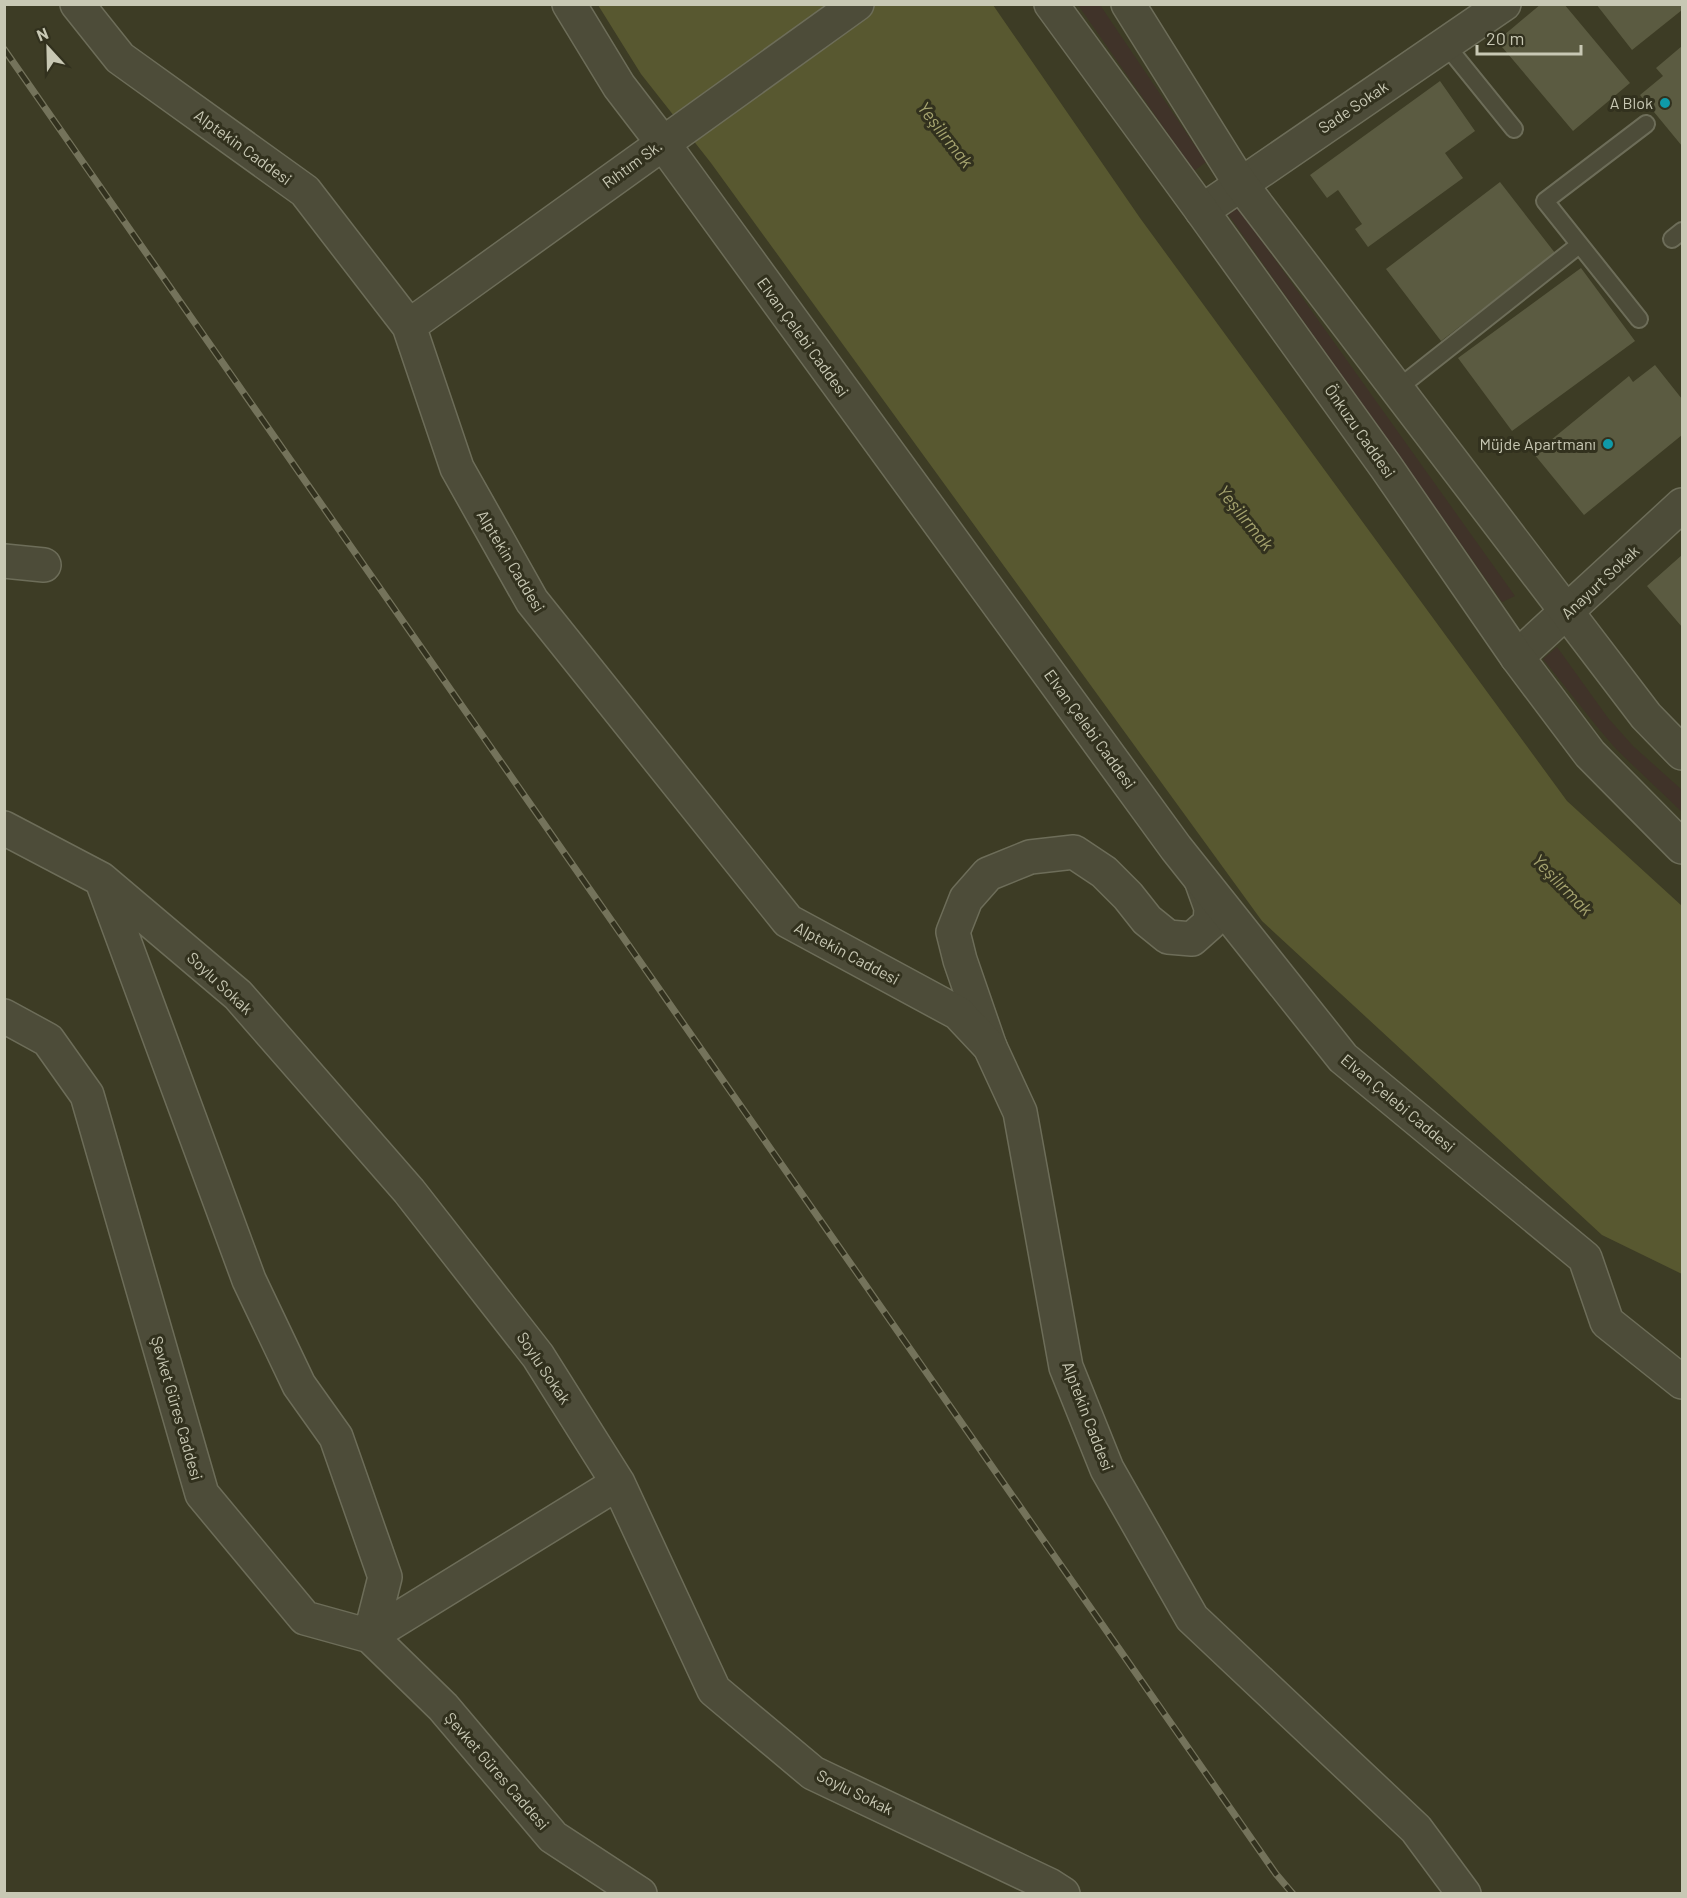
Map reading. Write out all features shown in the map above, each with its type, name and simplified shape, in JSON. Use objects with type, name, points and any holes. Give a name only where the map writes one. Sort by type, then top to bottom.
[{"type":"street","name":"Alptekin Caddesi","points":[[77,4],[120,58],[305,191],[409,326],[457,468],[532,601],[788,921],[958,1013],[990,1047],[1020,1112],[1066,1367],[1107,1469],[1192,1618],[1416,1829],[1464,1893]]},
{"type":"street","name":"Elvan Çelebi Caddesi","points":[[569,4],[619,86],[775,299],[1202,880],[1343,1058],[1585,1258],[1607,1322],[1683,1382]]},
{"type":"street","name":"Rıhtım Sk.","points":[[409,326],[857,4]]},
{"type":"street","name":"Önkuzu Caddesi","points":[[1051,4],[1386,467],[1517,657],[1590,754],[1683,847]]},
{"type":"street","points":[[1128,4],[1240,183],[1646,716],[1683,753]]},
{"type":"street","name":"Sade Sokak","points":[[1202,211],[1504,4]]},
{"type":"street","name":"Anayurt Sokak","points":[[1517,657],[1568,613],[1683,505]]},
{"type":"street","points":[[4,561],[44,565]]},
{"type":"street","name":"Soylu Sokak","points":[[4,828],[101,879],[238,995],[409,1191],[538,1356],[618,1483],[714,1690],[813,1773],[1063,1893]]},
{"type":"street","points":[[990,1047],[960,960],[953,932],[966,899],[988,874],[1030,857],[1074,852],[1104,872],[1128,896],[1147,920],[1168,937],[1192,939],[1210,923],[1211,908],[1202,880]]},
{"type":"street","points":[[101,879],[249,1280],[299,1385],[336,1437],[386,1577],[370,1636]]},
{"type":"street","name":"Şevket Güres Caddesi","points":[[4,1016],[48,1040],[87,1095],[202,1494],[305,1618],[370,1636],[443,1707],[553,1837],[640,1893]]},
{"type":"street","points":[[370,1636],[618,1483]]},
{"type":"lane","points":[[1446,45],[1514,129]]},
{"type":"lane","points":[[1639,319],[1545,201],[1646,124]]},
{"type":"lane","points":[[1397,389],[1579,245]]},
{"type":"shaded area","points":[[1078,5],[1100,5],[1206,162],[1194,171]]},
{"type":"shaded area","points":[[1234,202],[1515,596],[1502,602],[1225,210]]},
{"type":"shaded area","points":[[1557,647],[1608,718],[1633,746],[1682,790],[1682,812],[1617,750],[1543,659]]},
{"type":"water","name":"Yeşilırmak","points":[[598,5],[993,5],[1140,218],[1567,801],[1682,906],[1682,1274],[1602,1235],[1262,921],[711,163],[641,74]]},
{"type":"building","points":[[1541,4],[1564,4],[1630,83],[1573,131],[1497,41]]},
{"type":"building","points":[[1596,4],[1682,4],[1682,10],[1632,50]]},
{"type":"building","name":"A Blok","points":[[1682,46],[1682,146],[1640,95],[1663,76],[1656,68]]},
{"type":"building","points":[[1440,81],[1475,131],[1445,153],[1463,178],[1368,247],[1355,229],[1362,224],[1338,190],[1327,198],[1310,175]]},
{"type":"building","points":[[1500,182],[1555,253],[1441,341],[1386,269]]},
{"type":"building","points":[[1581,268],[1635,341],[1512,431],[1458,358]]},
{"type":"building","name":"Müjde Apartmanı","points":[[1655,365],[1682,399],[1682,435],[1584,515],[1534,454],[1629,376],[1633,382]]},
{"type":"building","points":[[1682,555],[1682,627],[1647,586]]},
{"type":"railway","points":[[4,49],[1276,1874],[1293,1894]]},
{"type":"place","name":"A Blok","points":[[1665,103]]},
{"type":"place","name":"Müjde Apartmanı","points":[[1608,444]]}]
